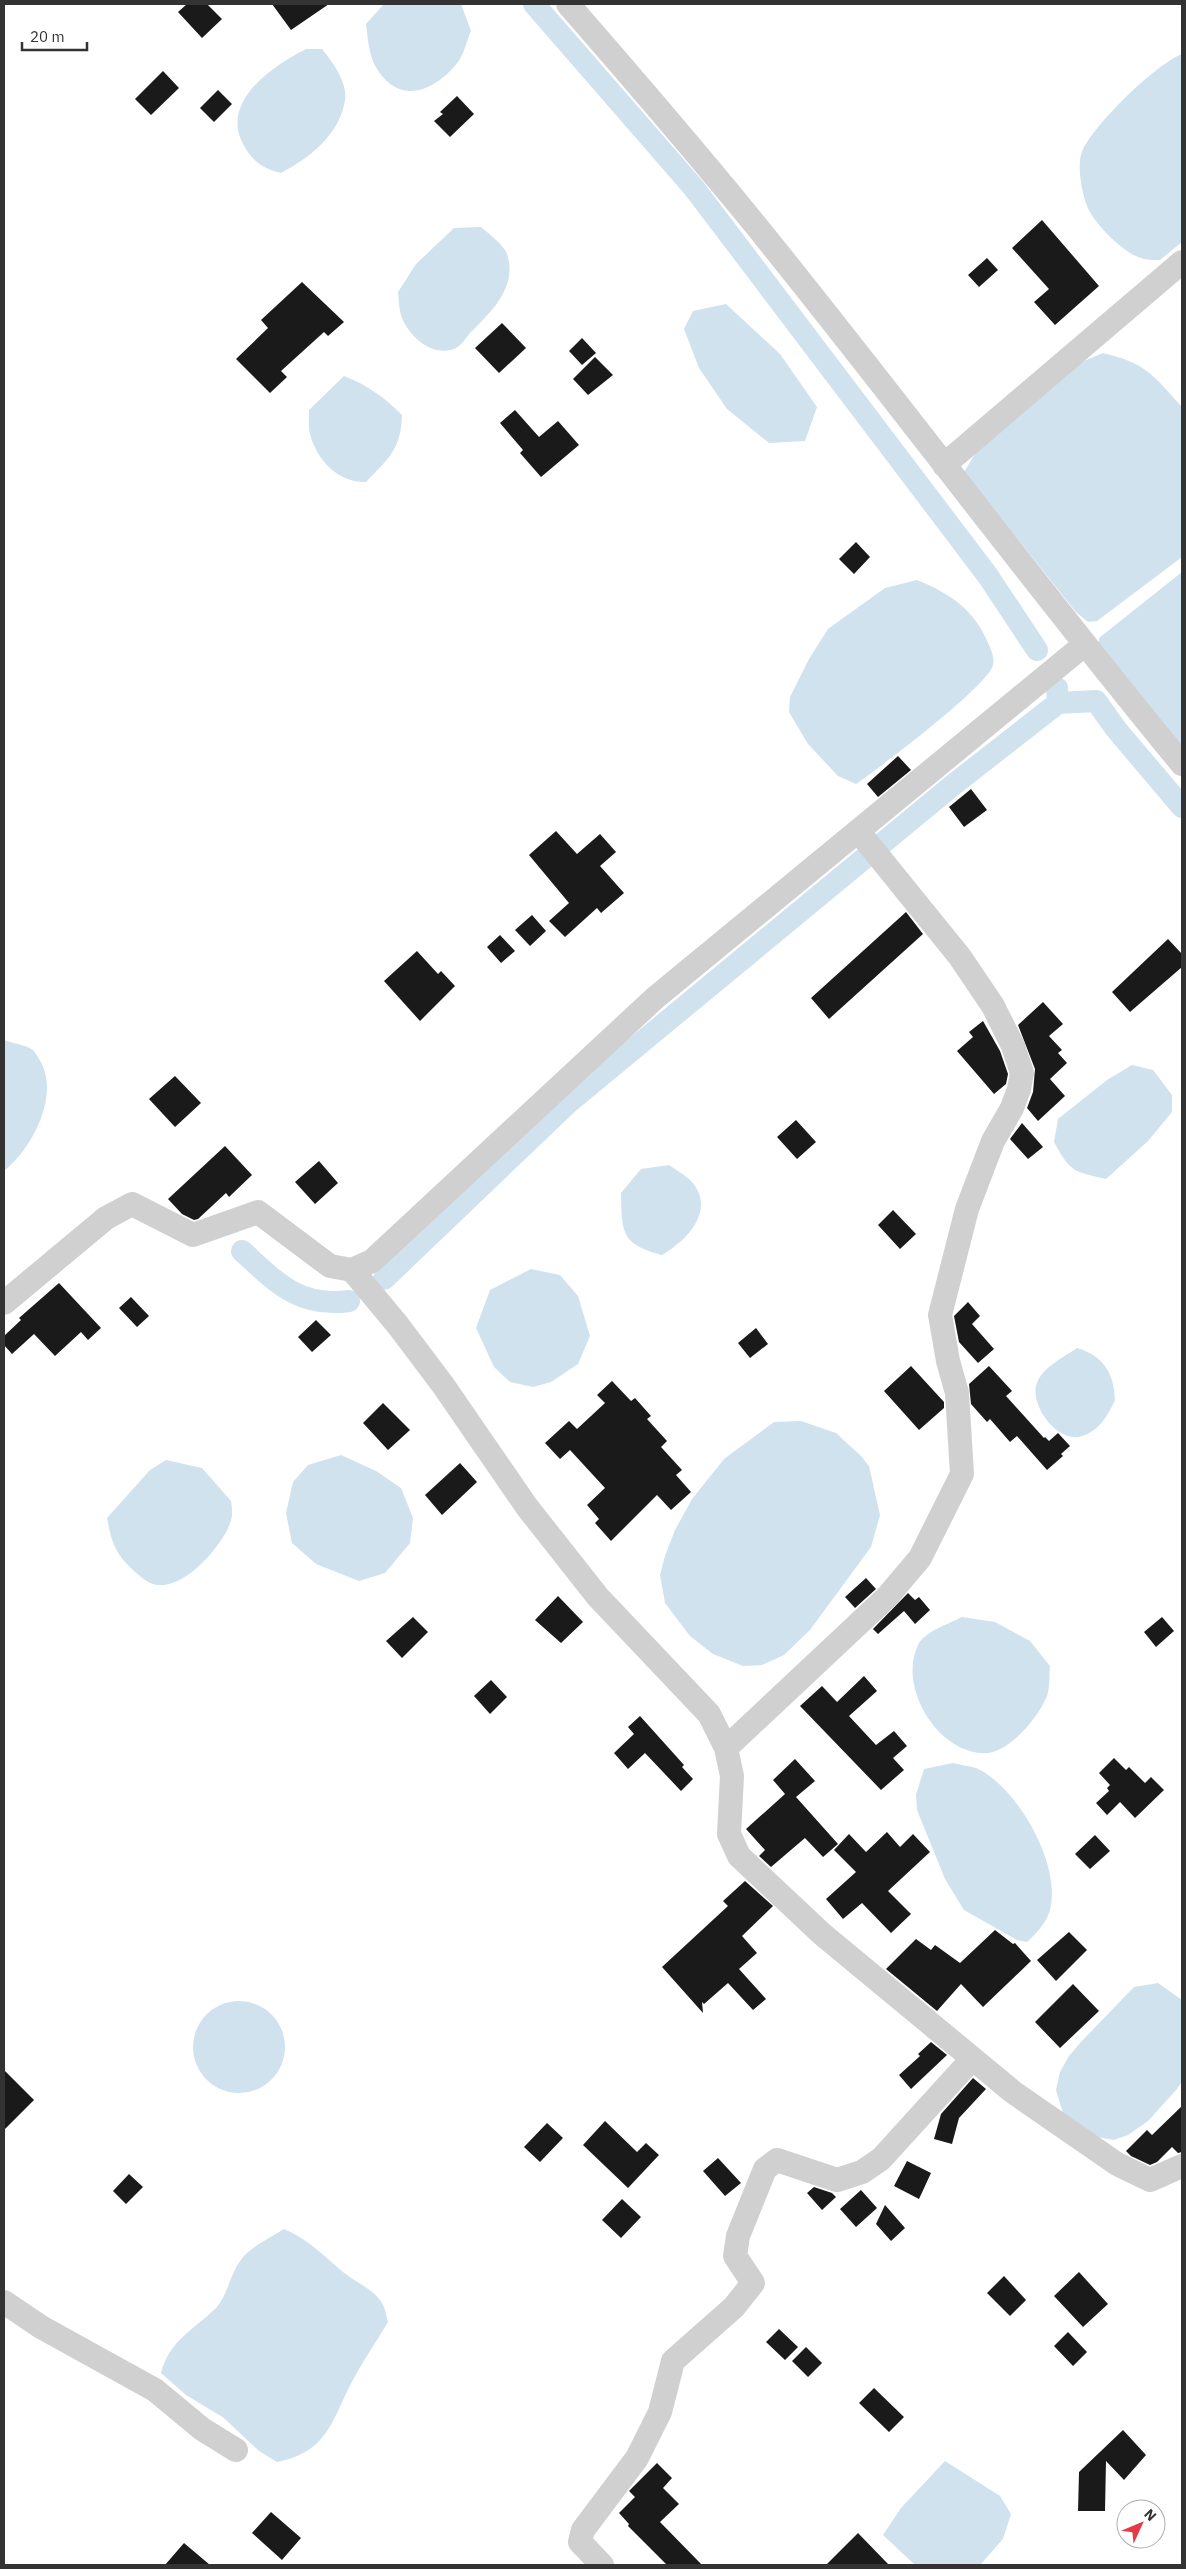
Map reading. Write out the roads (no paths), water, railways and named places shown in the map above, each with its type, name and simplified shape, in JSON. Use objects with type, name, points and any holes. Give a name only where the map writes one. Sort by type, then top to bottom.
[{"type":"street","points":[[568,4],[749,216],[1084,645],[1182,764]]},
{"type":"street","points":[[944,465],[1182,262]]},
{"type":"street","points":[[4,1303],[106,1218],[132,1204],[193,1234],[258,1212],[330,1266],[352,1270],[372,1261],[394,1243],[655,998],[1084,645]]},
{"type":"street","points":[[726,1748],[887,1597],[920,1558],[962,1474],[957,1392],[948,1361],[940,1315],[967,1209],[993,1142],[1012,1108],[1019,1089],[1022,1073],[1013,1046],[988,998],[960,957],[858,831]]},
{"type":"street","points":[[352,1270],[368,1287],[443,1385],[533,1514],[598,1597],[709,1714],[726,1748],[732,1776],[729,1834],[739,1856],[822,1934],[972,2059],[1070,2134],[1117,2164],[1150,2180],[1182,2166]]},
{"type":"street","points":[[602,2565],[580,2542],[583,2530],[636,2458],[660,2412],[673,2361],[734,2307],[753,2283],[735,2256],[738,2236],[765,2169],[777,2160],[836,2180],[862,2172],[881,2159],[972,2059]]},
{"type":"street","points":[[4,2302],[41,2327],[155,2390],[202,2429],[236,2450]]},
{"type":"water","points":[[384,4],[461,4],[471,31],[460,59],[450,72],[430,86],[420,90],[409,91],[399,89],[388,82],[379,72],[371,55],[366,24]]},
{"type":"water","points":[[306,49],[322,49],[326,54],[342,80],[345,100],[337,124],[322,144],[303,160],[281,173],[269,169],[254,160],[246,150],[238,128],[239,113],[244,99],[254,86],[279,65]]},
{"type":"water","points":[[1182,54],[1182,242],[1160,260],[1145,259],[1127,251],[1106,232],[1090,212],[1083,191],[1080,158],[1088,141],[1111,112],[1157,70]]},
{"type":"water","points":[[481,227],[499,243],[507,254],[509,277],[506,288],[494,307],[458,346],[446,351],[430,348],[410,332],[402,318],[398,292],[416,264],[454,228]]},
{"type":"water","points":[[726,304],[780,354],[817,407],[805,441],[769,443],[727,409],[699,368],[684,329],[693,311]]},
{"type":"water","points":[[1103,353],[1129,361],[1148,372],[1156,378],[1182,407],[1182,557],[1097,621],[1088,622],[1076,612],[964,472],[984,439],[1079,363]]},
{"type":"water","points":[[344,376],[375,392],[402,415],[396,445],[387,459],[366,482],[347,479],[330,468],[318,453],[309,431],[309,410]]},
{"type":"water","points":[[1182,572],[1182,752],[1099,653],[1099,638]]},
{"type":"water","points":[[917,580],[950,597],[968,612],[983,631],[993,657],[993,665],[987,676],[953,708],[856,784],[838,776],[808,744],[789,712],[790,697],[809,659],[828,629],[885,588]]},
{"type":"water","points":[[4,1040],[33,1050],[39,1058],[45,1073],[47,1088],[41,1119],[34,1134],[25,1149],[4,1171]]},
{"type":"water","points":[[1132,1065],[1153,1070],[1172,1095],[1172,1112],[1148,1141],[1106,1179],[1074,1169],[1065,1160],[1054,1142],[1058,1119],[1107,1080]]},
{"type":"water","points":[[669,1165],[691,1181],[698,1192],[701,1202],[700,1213],[689,1233],[662,1255],[638,1246],[626,1235],[622,1218],[621,1193],[641,1169]]},
{"type":"water","points":[[531,1269],[560,1275],[578,1296],[590,1336],[578,1364],[551,1382],[533,1387],[510,1382],[494,1367],[476,1328],[490,1290]]},
{"type":"water","points":[[1077,1348],[1094,1356],[1105,1366],[1112,1381],[1115,1400],[1105,1418],[1096,1428],[1078,1437],[1061,1433],[1053,1427],[1040,1410],[1036,1391],[1037,1383],[1044,1372]]},
{"type":"water","points":[[801,1421],[836,1433],[861,1456],[869,1466],[880,1515],[871,1547],[810,1630],[784,1655],[762,1665],[743,1666],[713,1654],[690,1636],[665,1603],[660,1575],[675,1530],[692,1499],[724,1459],[774,1422]]},
{"type":"water","points":[[341,1455],[376,1471],[401,1488],[413,1518],[410,1543],[385,1573],[359,1581],[316,1564],[292,1543],[286,1513],[293,1482],[308,1465]]},
{"type":"water","points":[[166,1460],[202,1468],[231,1501],[232,1513],[227,1530],[220,1542],[200,1565],[176,1582],[164,1585],[153,1584],[145,1580],[122,1559],[115,1548],[107,1518],[150,1470]]},
{"type":"water","points":[[962,1617],[995,1622],[1030,1641],[1050,1666],[1048,1693],[1037,1715],[1011,1742],[991,1752],[981,1753],[965,1749],[949,1741],[925,1713],[917,1696],[913,1679],[913,1661],[921,1640],[938,1628]]},
{"type":"water","points":[[953,1763],[976,1768],[992,1778],[1008,1793],[1035,1833],[1045,1856],[1051,1879],[1052,1900],[1043,1925],[1027,1942],[1017,1940],[964,1910],[945,1879],[917,1810],[916,1795],[924,1769]]},
{"type":"water","points":[[1158,1983],[1182,2000],[1182,2081],[1148,2121],[1128,2135],[1114,2140],[1097,2137],[1063,2113],[1056,2090],[1060,2072],[1069,2056],[1081,2042],[1134,1987]]},
{"type":"water","points":[[239,2001],[256,2005],[271,2015],[281,2030],[285,2047],[281,2064],[271,2079],[256,2089],[239,2093],[222,2089],[207,2079],[197,2064],[193,2047],[197,2030],[207,2015],[222,2005]]},
{"type":"water","points":[[284,2229],[308,2243],[348,2276],[372,2292],[382,2302],[388,2322],[358,2371],[327,2432],[319,2442],[308,2450],[295,2457],[277,2462],[259,2451],[224,2418],[186,2395],[161,2373],[170,2352],[176,2344],[219,2304],[244,2256]]},
{"type":"water","points":[[945,2461],[1000,2496],[1011,2514],[1003,2539],[980,2565],[915,2565],[883,2535],[901,2508]]},
{"type":"waterway","points":[[534,4],[694,188],[988,576],[1037,650]]},
{"type":"waterway","points":[[384,1279],[568,1103],[953,785],[1058,703],[1057,688]]},
{"type":"waterway","points":[[1058,703],[1096,701],[1116,729],[1182,807]]},
{"type":"waterway","points":[[242,1251],[266,1273],[302,1296],[331,1302],[349,1301]]}]
